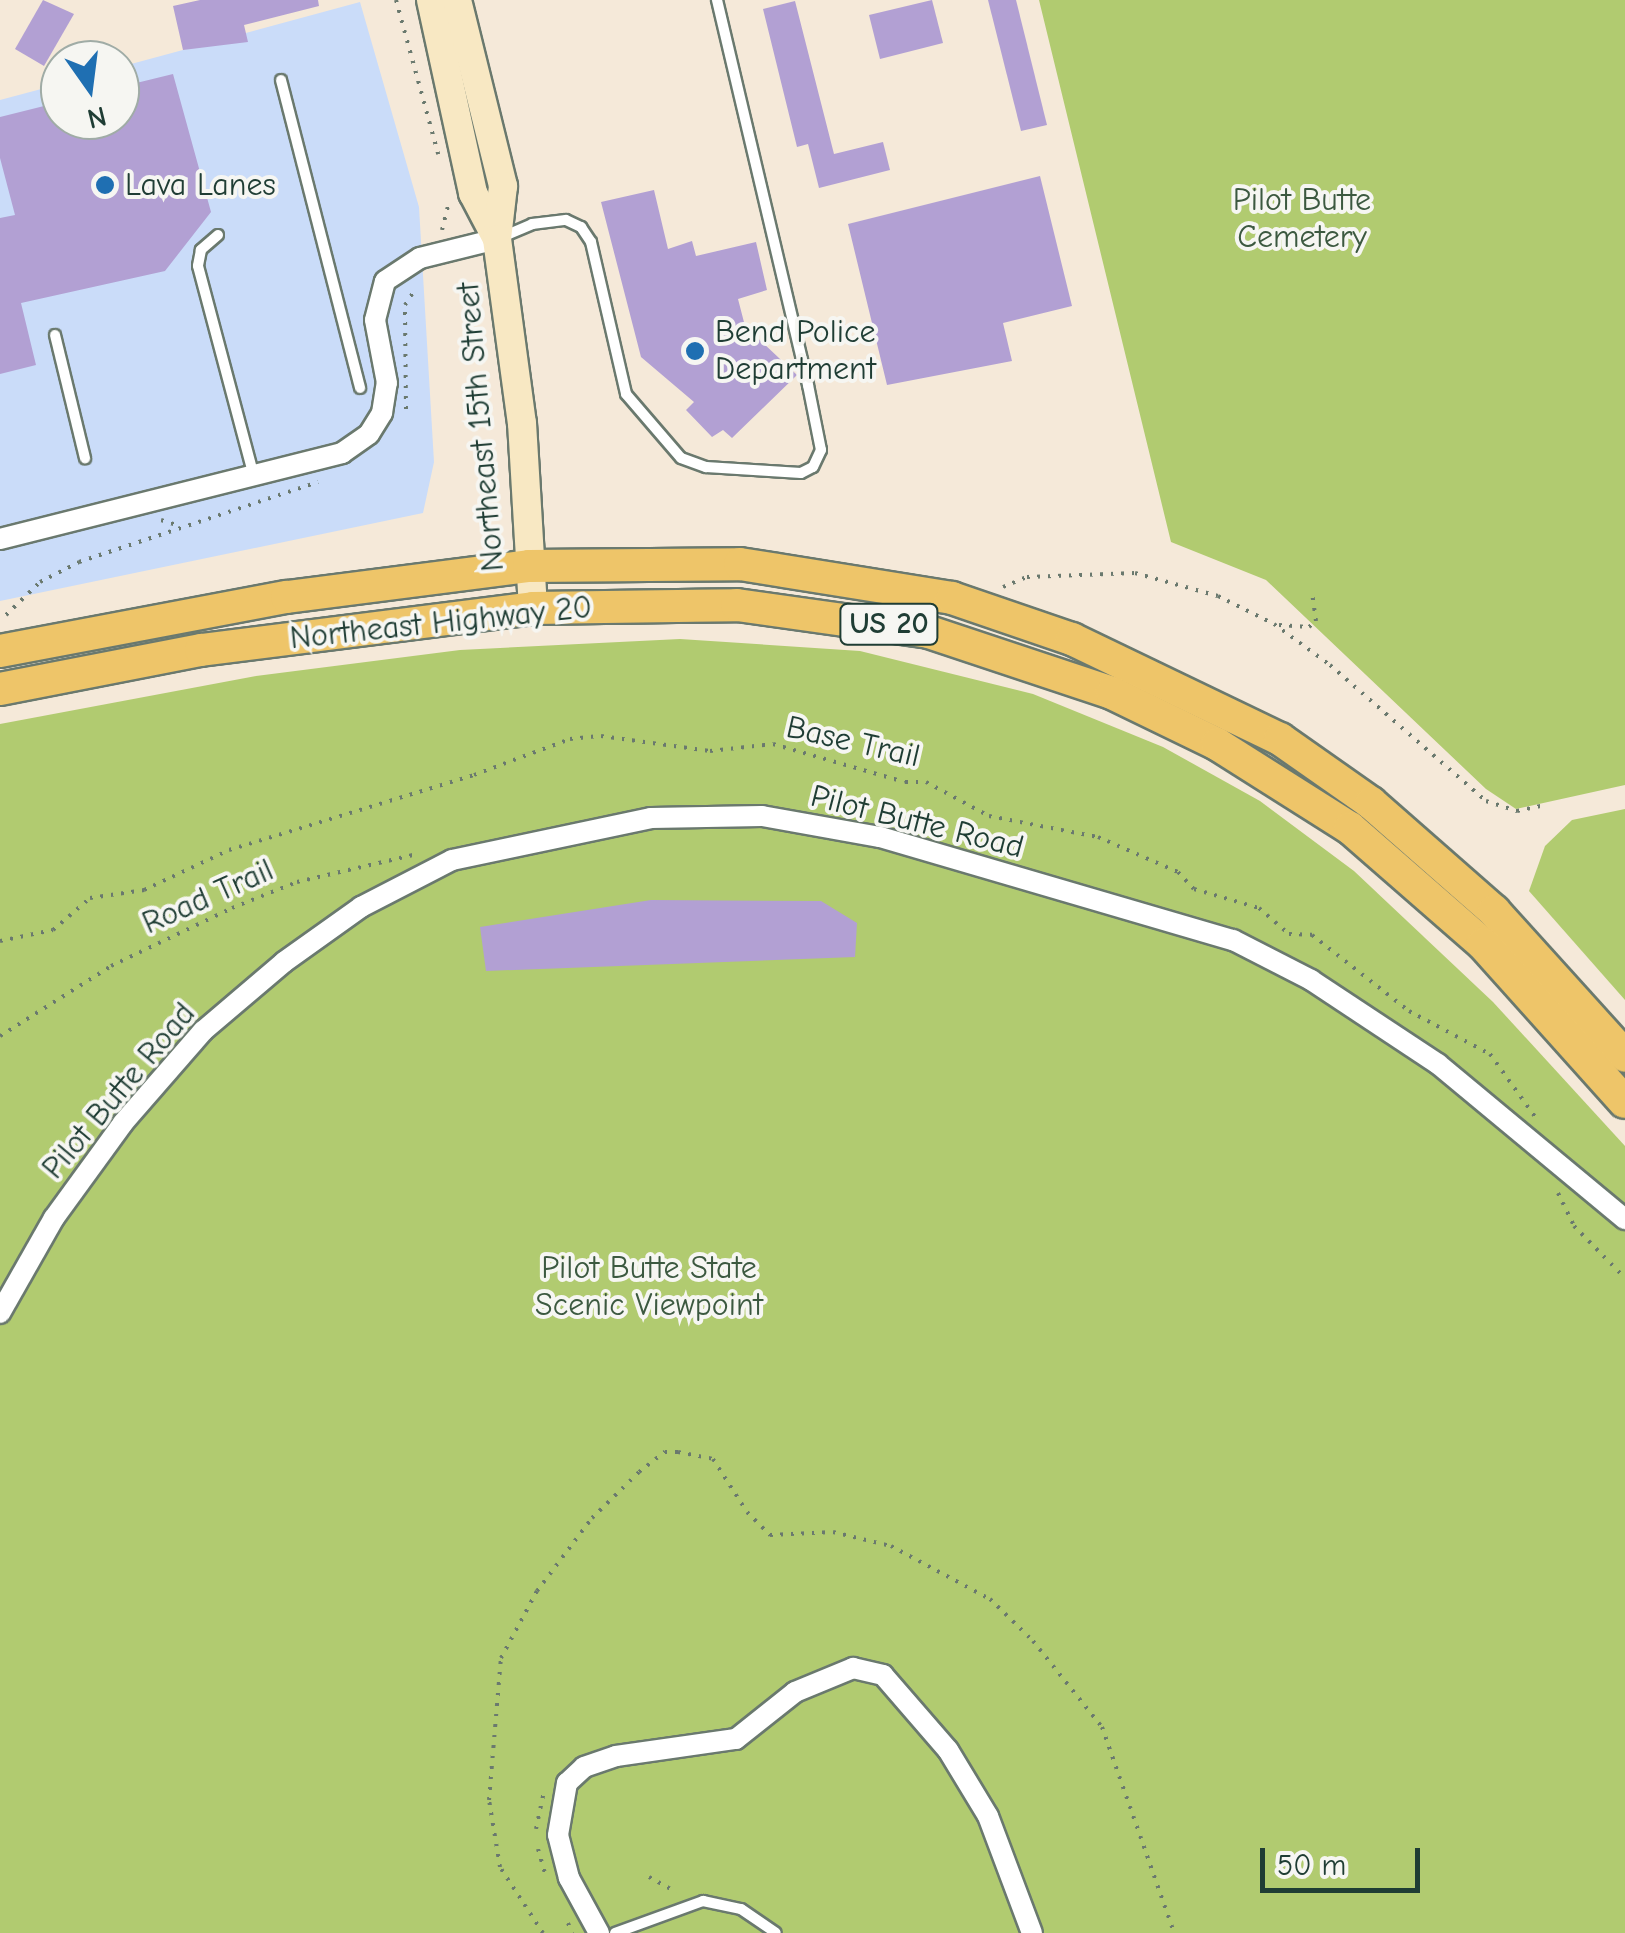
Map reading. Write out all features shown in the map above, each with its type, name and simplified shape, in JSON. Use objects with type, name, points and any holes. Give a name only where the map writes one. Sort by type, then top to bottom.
[{"type":"main road","name":"Northeast 15th Street","points":[[431,0],[473,194],[496,239]]},
{"type":"main road","name":"Northeast 15th Street","points":[[458,0],[502,186],[496,239],[522,423],[534,608]]},
{"type":"main road","name":"Northeast Highway 20","points":[[0,650],[269,600],[529,566],[740,564],[848,577],[952,598],[1072,639],[1188,690],[1280,739],[1370,803],[1494,912],[1625,1056]]},
{"type":"main road","name":"Northeast Highway 20","points":[[0,689],[201,650],[534,608],[737,605],[834,614],[929,632],[1112,693],[1217,744],[1350,828],[1483,944],[1625,1102]]},
{"type":"street","points":[[0,539],[255,478],[342,453],[369,434],[388,383],[375,320],[385,282],[406,263],[496,239]]},
{"type":"street","name":"Pilot Butte Road","points":[[0,1312],[54,1218],[123,1123],[202,1031],[362,907],[452,860],[651,818],[762,816],[880,837],[1234,940],[1311,980],[1438,1064],[1625,1219]]},
{"type":"street","points":[[600,1933],[569,1878],[558,1835],[567,1783],[584,1768],[616,1756],[736,1739],[795,1692],[852,1668],[883,1674],[948,1750],[988,1816],[1032,1933]]},
{"type":"lane","points":[[496,239],[532,224],[566,220],[581,227],[591,242],[626,394],[681,458],[706,468],[801,473],[813,466],[821,450],[808,384],[717,0]]},
{"type":"lane","points":[[281,80],[360,388]]},
{"type":"lane","points":[[218,234],[201,250],[198,266],[255,478]]},
{"type":"lane","points":[[55,335],[85,458]]},
{"type":"lane","points":[[615,1933],[704,1901],[741,1909],[776,1933]]},
{"type":"path","points":[[396,0],[442,168]]},
{"type":"path","points":[[441,232],[449,221],[449,200]]},
{"type":"path","points":[[998,590],[1027,577],[1135,574],[1218,596],[1274,624],[1362,691],[1418,748],[1486,801],[1516,811],[1540,806]]},
{"type":"path","points":[[1274,624],[1309,627],[1316,620],[1312,592]]},
{"type":"path","name":"Base Trail","points":[[0,941],[52,930],[90,898],[144,890],[229,850],[474,776],[570,739],[601,736],[710,750],[773,744],[905,782],[926,782],[989,816],[1098,837],[1178,872],[1194,889],[1259,908],[1289,934],[1312,935],[1409,1012],[1490,1054],[1538,1122]]},
{"type":"path","name":"Road Trail","points":[[0,1036],[110,966],[298,882],[436,852],[452,860]]},
{"type":"path","points":[[1522,1118],[1537,1131]]},
{"type":"path","points":[[1559,1198],[1574,1226],[1625,1278]]},
{"type":"path","points":[[543,1933],[500,1867],[489,1800],[501,1658],[537,1591],[592,1518],[639,1472],[666,1452],[678,1452],[713,1459],[746,1512],[770,1534],[833,1532],[891,1546],[1000,1610],[1102,1727],[1174,1933]]},
{"type":"path","points":[[546,1786],[536,1832],[548,1880]]},
{"type":"path","points":[[649,1877],[676,1892]]},
{"type":"path","points":[[563,1913],[572,1933]]},
{"type":"shaded area","points":[[360,2],[419,207],[434,462],[423,513],[0,601],[0,100],[40,89],[40,140],[140,140],[140,62]]},
{"type":"green space","name":"Pilot Butte Cemetery","points":[[1039,0],[1625,0],[1625,785],[1516,809],[1486,789],[1266,580],[1171,542]]},
{"type":"green space","name":"Pilot Butte State Scenic Viewpoint","points":[[680,639],[860,651],[1033,694],[1163,747],[1260,801],[1354,871],[1493,1002],[1625,1146],[1625,1933],[0,1933],[0,724],[256,676],[460,650]]},
{"type":"green space","points":[[1625,809],[1625,1000],[1529,891],[1545,846],[1572,820]]},
{"type":"building","points":[[43,0],[74,14],[59,40],[40,40],[40,64],[15,49]]},
{"type":"building","points":[[200,0],[318,0],[319,6],[244,25],[248,42],[183,50],[173,6]]},
{"type":"building","points":[[932,0],[943,43],[880,59],[869,15]]},
{"type":"building","points":[[988,0],[1016,0],[1047,125],[1021,131]]},
{"type":"building","points":[[795,1],[834,154],[883,142],[890,170],[819,188],[808,144],[797,147],[763,9]]},
{"type":"building","name":"Lava Lanes","points":[[173,74],[211,212],[165,271],[21,303],[36,365],[0,374],[0,218],[15,215],[0,158],[0,117],[40,107],[40,140],[140,140],[140,82]]},
{"type":"building","points":[[1040,176],[1072,306],[1003,323],[1012,361],[887,385],[848,224]]},
{"type":"building","points":[[654,190],[668,249],[692,241],[696,256],[756,242],[767,290],[738,299],[745,326],[797,375],[732,438],[723,430],[712,437],[686,410],[694,402],[641,357],[601,202]]},
{"type":"building","points":[[651,900],[821,901],[857,923],[855,957],[486,971],[480,927]]},
{"type":"place","name":"Lava Lanes","points":[[105,185]]},
{"type":"place","name":"Bend Police Department","points":[[695,351]]}]
